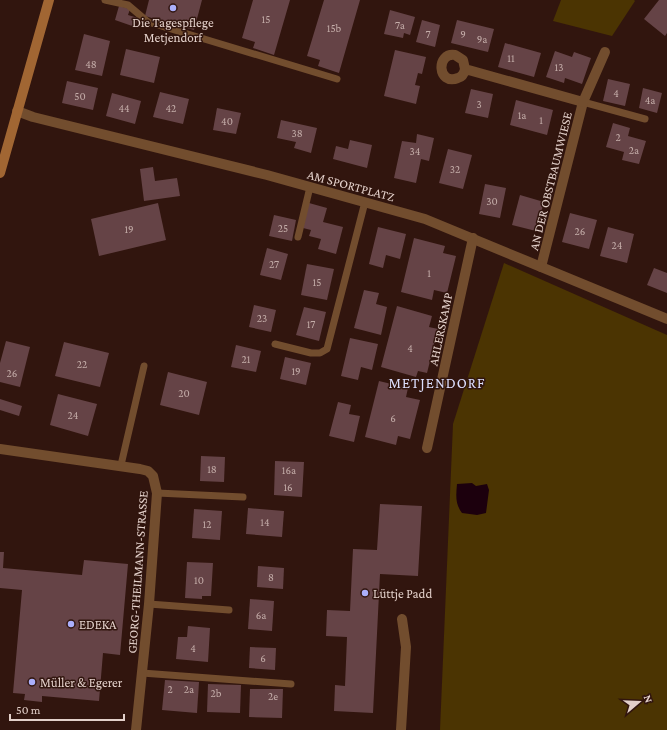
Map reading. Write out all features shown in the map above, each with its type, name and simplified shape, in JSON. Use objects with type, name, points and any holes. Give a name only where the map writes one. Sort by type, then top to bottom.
[{"type":"main road","points":[[0,173],[49,0]]},
{"type":"street","name":"AN DER OBSTBAUMWIESE","points":[[541,267],[583,102],[605,52]]},
{"type":"street","name":"AN DER OBSTBAUMWIESE","points":[[465,69],[583,102]]},
{"type":"street","name":"AM SPORTPLATZ","points":[[17,111],[33,117],[310,187],[425,219],[667,318]]},
{"type":"street","name":"AHLERSKAMP","points":[[427,448],[473,238]]},
{"type":"street","name":"GEORG-THEILMANN-STRASSE","points":[[0,449],[120,465],[148,471],[153,476],[157,493],[149,604],[136,730]]},
{"type":"street","points":[[400,730],[406,647],[402,619]]},
{"type":"lane","points":[[106,0],[128,5],[148,22],[337,79]]},
{"type":"lane","points":[[583,102],[645,119]]},
{"type":"lane","points":[[298,237],[310,187]]},
{"type":"lane","points":[[275,344],[311,353],[320,353],[327,349],[365,202]]},
{"type":"lane","points":[[120,465],[144,366]]},
{"type":"lane","points":[[157,493],[243,497]]},
{"type":"lane","points":[[149,604],[229,610]]},
{"type":"lane","points":[[142,673],[291,684]]},
{"type":"shaded area","points":[[561,0],[635,1],[612,36],[553,21]]},
{"type":"shaded area","points":[[504,263],[667,335],[667,730],[440,730],[453,424]]},
{"type":"shaded area","points":[[472,483],[476,486],[487,484],[489,490],[486,513],[477,515],[462,513],[458,506],[456,496],[457,484]]},
{"type":"building","name":"Die Tagespflege Metjendorf","points":[[149,0],[202,0],[194,30],[145,16]]},
{"type":"building","points":[[253,0],[290,0],[274,55],[253,48],[255,42],[242,38]]},
{"type":"building","points":[[324,0],[360,0],[339,73],[318,66],[320,60],[307,56]]},
{"type":"building","points":[[659,0],[667,0],[667,33],[665,36],[644,19]]},
{"type":"building","points":[[119,6],[130,9],[128,15],[138,18],[135,27],[115,20]]},
{"type":"building","points":[[390,10],[415,17],[410,35],[404,33],[403,38],[384,34]]},
{"type":"building","points":[[422,20],[440,25],[435,47],[416,42]]},
{"type":"building","points":[[457,20],[494,29],[488,52],[451,43]]},
{"type":"building","points":[[84,34],[110,41],[102,76],[75,70]]},
{"type":"building","points":[[505,43],[541,53],[534,77],[498,67]]},
{"type":"building","points":[[126,49],[160,57],[154,83],[120,75]]},
{"type":"building","points":[[395,50],[426,57],[422,74],[418,73],[415,85],[420,86],[416,104],[384,96]]},
{"type":"building","points":[[555,51],[572,57],[574,52],[591,58],[582,84],[565,78],[564,83],[546,77]]},
{"type":"building","points":[[608,79],[630,84],[625,106],[603,101]]},
{"type":"building","points":[[67,81],[98,88],[93,110],[62,103]]},
{"type":"building","points":[[643,88],[662,93],[657,113],[639,108]]},
{"type":"building","points":[[471,89],[493,94],[488,118],[465,113]]},
{"type":"building","points":[[160,92],[189,99],[183,124],[153,117]]},
{"type":"building","points":[[112,93],[141,101],[135,124],[106,116]]},
{"type":"building","points":[[516,100],[553,110],[547,135],[510,125]]},
{"type":"building","points":[[217,108],[241,113],[236,134],[213,130]]},
{"type":"building","points":[[281,120],[317,128],[311,153],[294,148],[296,142],[277,138]]},
{"type":"building","points":[[613,123],[630,128],[628,136],[646,141],[639,164],[622,160],[624,152],[606,147]]},
{"type":"building","points":[[417,134],[434,138],[429,161],[421,159],[416,183],[394,178],[402,141],[416,143]]},
{"type":"building","points":[[350,140],[372,145],[367,168],[333,159],[336,146],[348,149]]},
{"type":"building","points":[[448,149],[472,155],[463,189],[439,183]]},
{"type":"building","points":[[153,167],[155,181],[177,178],[180,196],[144,201],[140,169]]},
{"type":"building","points":[[485,184],[506,188],[500,218],[479,214]]},
{"type":"building","points":[[520,195],[544,202],[536,231],[512,225]]},
{"type":"building","points":[[158,203],[166,240],[99,256],[91,219]]},
{"type":"building","points":[[309,203],[327,208],[323,222],[343,227],[336,254],[318,249],[321,239],[309,236],[311,230],[303,228]]},
{"type":"building","points":[[570,213],[597,220],[589,249],[562,242]]},
{"type":"building","points":[[274,215],[296,220],[292,241],[269,236]]},
{"type":"building","points":[[378,227],[406,234],[400,259],[386,255],[383,268],[369,264]]},
{"type":"building","points":[[608,227],[634,234],[627,263],[600,256]]},
{"type":"building","points":[[414,238],[445,246],[443,253],[456,256],[447,293],[434,290],[432,300],[401,292]]},
{"type":"building","points":[[267,248],[288,254],[281,280],[260,275]]},
{"type":"building","points":[[307,264],[334,269],[327,300],[301,295]]},
{"type":"building","points":[[654,268],[667,273],[667,293],[647,285]]},
{"type":"building","points":[[364,290],[379,293],[376,304],[387,307],[381,335],[354,328]]},
{"type":"building","points":[[254,305],[276,310],[271,332],[249,327]]},
{"type":"building","points":[[397,306],[432,316],[429,327],[438,329],[427,373],[418,371],[416,377],[381,367]]},
{"type":"building","points":[[304,307],[326,312],[319,341],[296,335]]},
{"type":"building","points":[[350,338],[378,344],[372,370],[361,367],[358,380],[341,376]]},
{"type":"building","points":[[6,341],[30,347],[20,387],[0,382],[0,363]]},
{"type":"building","points":[[64,342],[109,353],[100,387],[55,376]]},
{"type":"building","points":[[236,345],[261,351],[256,372],[231,367]]},
{"type":"building","points":[[285,357],[311,363],[306,385],[280,379]]},
{"type":"building","points":[[168,372],[207,382],[199,415],[160,405]]},
{"type":"building","points":[[379,381],[408,388],[406,397],[420,400],[410,439],[398,436],[396,445],[365,437]]},
{"type":"building","points":[[58,394],[97,404],[88,436],[50,425]]},
{"type":"building","points":[[0,399],[22,406],[19,416],[0,410]]},
{"type":"building","points":[[338,402],[351,405],[349,414],[360,416],[354,442],[329,436]]},
{"type":"building","points":[[201,456],[225,457],[224,482],[200,481]]},
{"type":"building","points":[[275,461],[304,462],[302,497],[274,495]]},
{"type":"building","name":"Lüttje Padd","points":[[380,504],[422,506],[418,576],[380,574],[373,713],[334,711],[335,685],[345,686],[347,637],[326,636],[327,610],[350,611],[353,549],[377,550]]},
{"type":"building","points":[[248,508],[284,511],[282,537],[246,534]]},
{"type":"building","points":[[194,509],[222,511],[220,540],[192,538]]},
{"type":"building","name":"EDEKA","points":[[0,552],[4,552],[3,568],[82,575],[84,560],[128,564],[120,655],[103,653],[99,701],[42,696],[42,702],[24,700],[25,694],[13,693],[22,590],[0,588]]},
{"type":"building","points":[[187,562],[213,563],[211,596],[202,596],[202,599],[185,598]]},
{"type":"building","points":[[258,566],[284,568],[283,589],[257,587]]},
{"type":"building","points":[[250,599],[274,601],[272,631],[248,629]]},
{"type":"building","points":[[188,626],[210,628],[208,662],[176,659],[178,637],[187,637]]},
{"type":"building","points":[[250,647],[276,648],[275,670],[249,668]]},
{"type":"building","points":[[165,680],[199,682],[197,713],[162,710]]},
{"type":"building","points":[[208,684],[241,685],[240,713],[207,712]]},
{"type":"building","points":[[250,689],[283,689],[282,718],[249,717]]},
{"type":"place","name":"Die Tagespflege Metjendorf","points":[[173,8]]},
{"type":"place","name":"Lüttje Padd","points":[[365,593]]},
{"type":"place","name":"EDEKA","points":[[71,624]]},
{"type":"place","name":"Müller & Egerer","points":[[32,682]]},
{"type":"district","name":"METJENDORF","points":[[437,383]]}]
